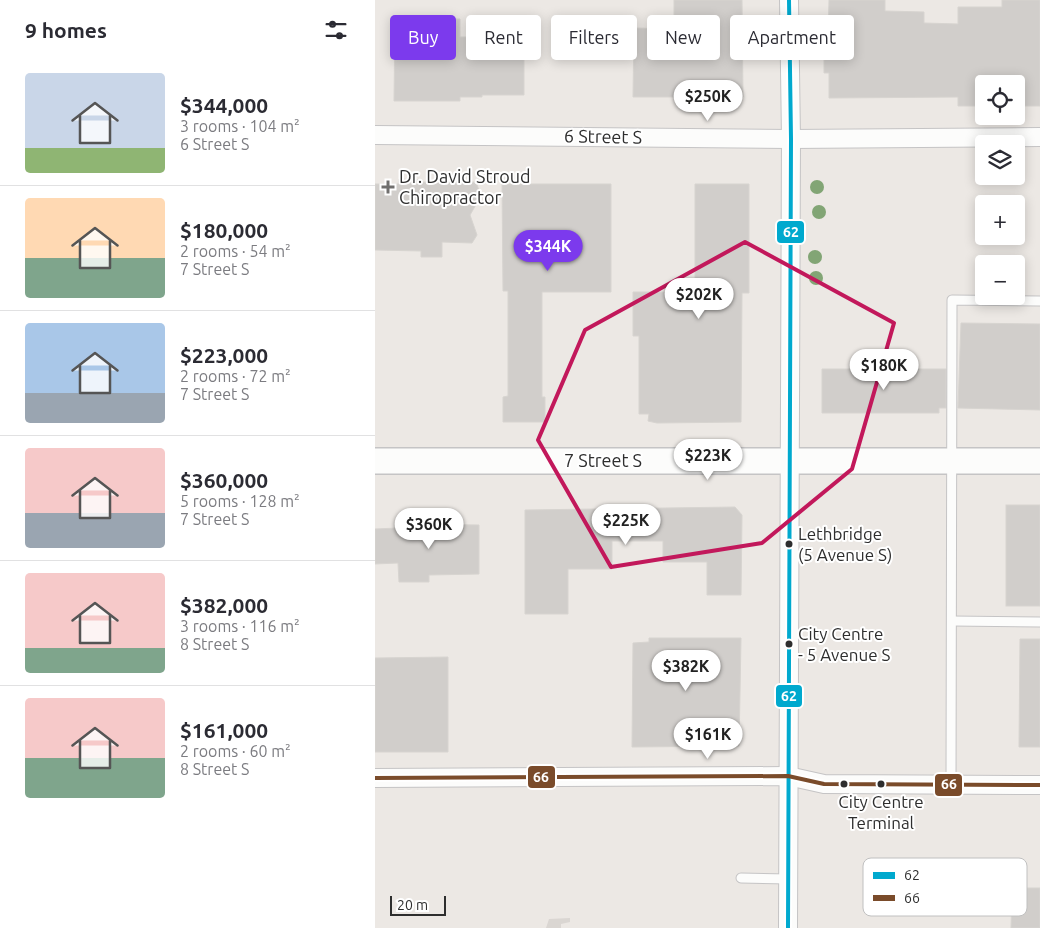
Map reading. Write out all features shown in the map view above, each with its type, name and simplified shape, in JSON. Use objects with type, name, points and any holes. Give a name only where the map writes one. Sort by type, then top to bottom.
[{"type":"street","points":[[787,928],[791,139],[789,0]]},
{"type":"street","name":"6 Street S","points":[[375,135],[791,139],[1040,137]]},
{"type":"street","name":"7 Street S","points":[[375,461],[1040,461]]},
{"type":"street","points":[[375,778],[788,776],[824,784],[1040,785]]},
{"type":"lane","points":[[951,785],[953,300],[1040,301]]},
{"type":"lane","points":[[951,622],[1040,622]]},
{"type":"lane","points":[[741,878],[788,879]]},
{"type":"highlighted area","points":[[745,242],[894,323],[852,469],[762,543],[611,567],[538,440],[585,330]]},
{"type":"shaded area","points":[[570,918],[570,922],[561,924],[561,928],[546,928],[549,919]]},
{"type":"building","points":[[674,0],[742,0],[742,15],[730,15],[730,60],[743,60],[743,97],[633,97],[634,60],[637,60],[637,28],[647,28],[647,60],[720,60],[720,15],[674,15]]},
{"type":"building","points":[[829,0],[885,0],[885,11],[924,12],[924,23],[958,24],[958,7],[1002,7],[1002,0],[1040,0],[1040,106],[1025,106],[1025,75],[975,75],[975,106],[958,106],[958,97],[829,98],[829,73],[824,73],[824,60],[854,60],[854,15],[829,15]]},
{"type":"building","points":[[456,19],[460,19],[460,37],[466,37],[466,60],[524,60],[524,95],[460,97],[460,101],[394,101],[394,60],[456,60]]},
{"type":"building","points":[[399,179],[421,180],[421,182],[476,182],[481,196],[470,215],[477,235],[472,243],[442,242],[442,257],[421,257],[421,251],[375,250],[375,184],[398,184]]},
{"type":"building","points":[[502,184],[611,184],[611,292],[542,292],[542,397],[545,397],[545,422],[503,422],[503,397],[508,396],[508,291],[503,291]]},
{"type":"building","points":[[695,184],[749,184],[749,293],[742,293],[741,422],[657,423],[648,421],[649,414],[639,414],[639,336],[633,336],[633,292],[695,292]]},
{"type":"building","points":[[961,323],[1040,324],[1040,410],[958,408]]},
{"type":"building","points":[[822,369],[946,369],[946,408],[939,408],[939,413],[822,413]]},
{"type":"building","points":[[1006,505],[1040,505],[1040,606],[1006,606]]},
{"type":"building","points":[[735,507],[742,515],[741,595],[707,595],[707,562],[663,562],[663,541],[612,541],[612,569],[568,569],[568,614],[525,614],[525,510]]},
{"type":"building","points":[[397,524],[479,525],[479,574],[429,575],[429,582],[399,582],[398,563],[375,564],[375,529],[397,528]]},
{"type":"building","points":[[649,638],[741,638],[739,746],[632,747],[633,643],[649,642]]},
{"type":"building","points":[[1020,639],[1040,639],[1040,747],[1019,747]]},
{"type":"building","points":[[448,657],[448,752],[375,752],[375,658]]},
{"type":"building","points":[[1027,888],[1040,888],[1040,928],[1011,928],[1011,916],[1027,916]]},
{"type":"transit line","name":"62","points":[[788,928],[791,139],[789,0]]},
{"type":"transit line","name":"66","points":[[375,778],[788,776],[824,784],[1040,785]]},
{"type":"place","name":"Dr. David Stroud Chiropractor","points":[[388,187]]},
{"type":"place","name":"Lethbridge (5 Avenue S)","points":[[789,544]]},
{"type":"place","name":"City Centre - 5 Avenue S","points":[[789,644]]},
{"type":"place","name":"City Centre Terminal","points":[[881,784]]}]
